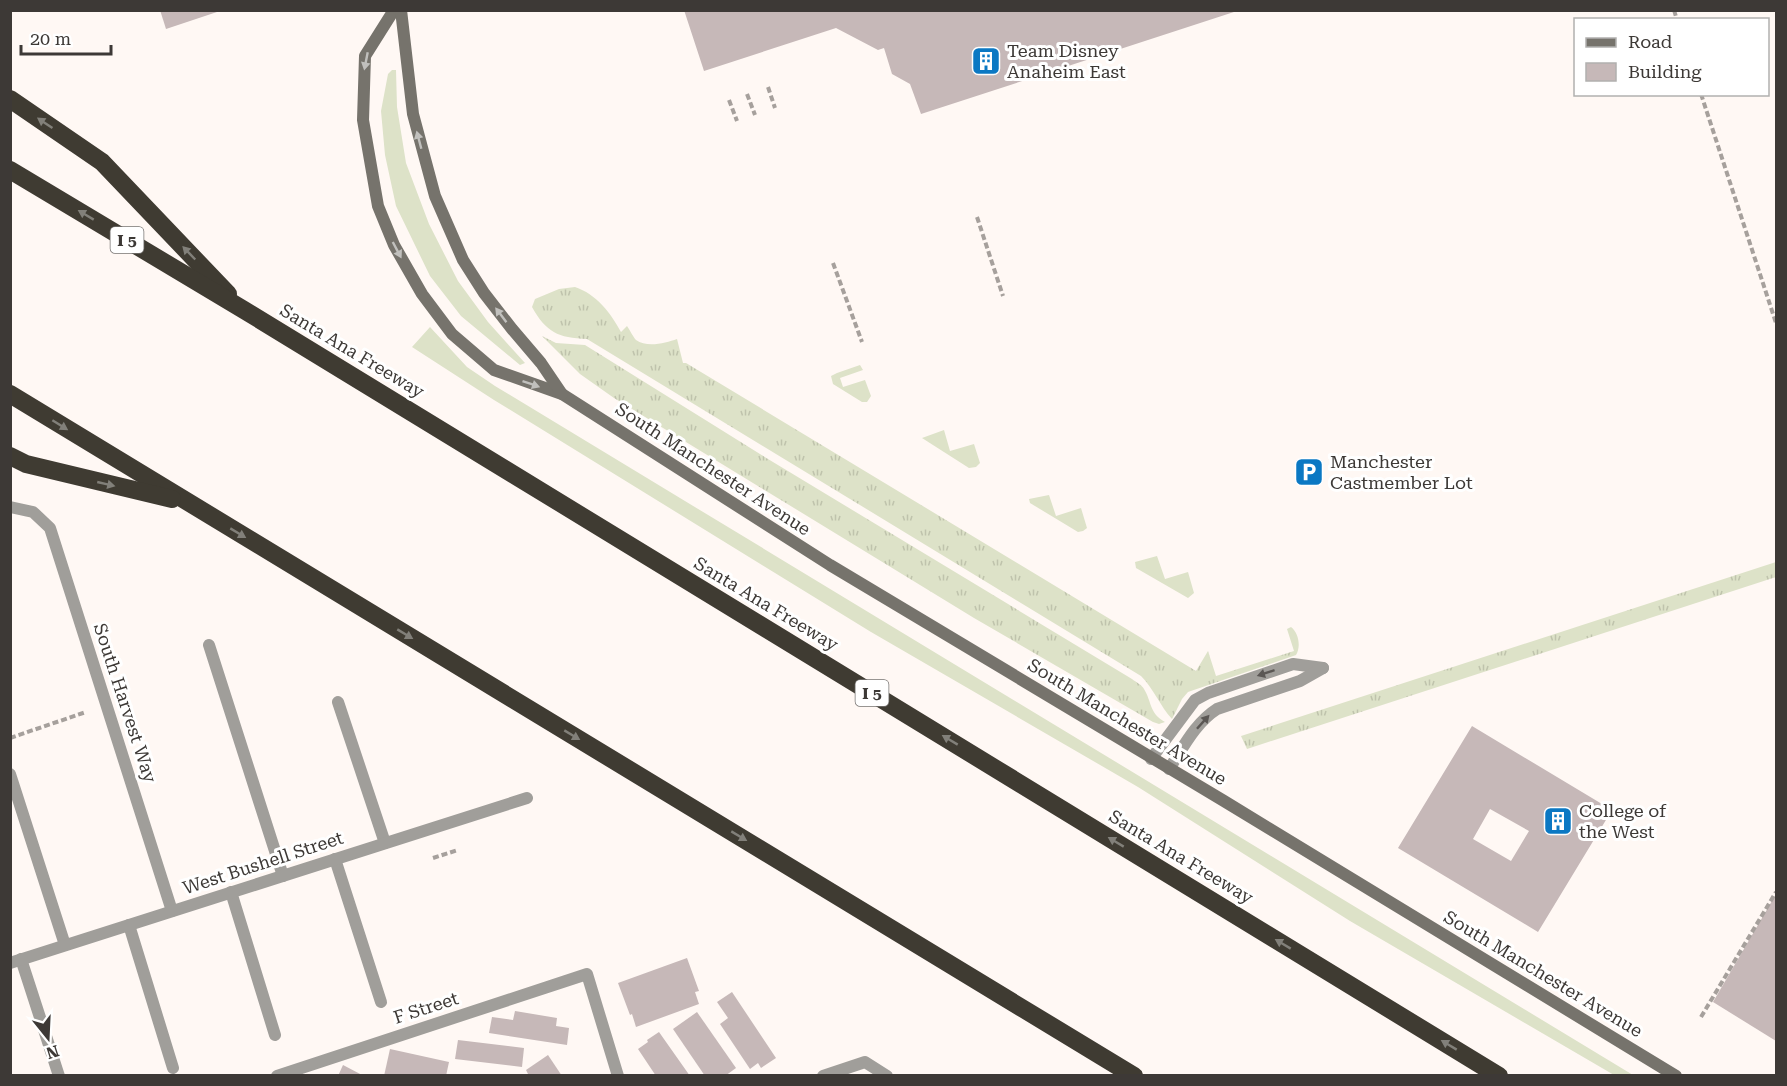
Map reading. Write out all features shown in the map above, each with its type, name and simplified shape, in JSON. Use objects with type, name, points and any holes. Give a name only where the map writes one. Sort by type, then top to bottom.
[{"type":"highway","points":[[10,99],[102,162],[244,310]]},
{"type":"highway","name":"Santa Ana Freeway","points":[[10,170],[244,310],[1499,1076]]},
{"type":"highway","points":[[10,394],[1134,1076]]},
{"type":"highway","points":[[10,456],[26,464],[188,503]]},
{"type":"street","name":"South Manchester Avenue","points":[[394,10],[365,56],[363,120],[378,206],[394,245],[422,294],[452,334],[494,370],[562,394],[830,565],[1676,1076]]},
{"type":"street","name":"South Manchester Avenue","points":[[400,10],[413,114],[435,196],[468,269],[484,293],[541,363],[562,394]]},
{"type":"lane","name":"South Harvest Way","points":[[10,507],[33,512],[50,528],[172,911]]},
{"type":"lane","points":[[209,645],[283,876]]},
{"type":"lane","points":[[1151,759],[1195,700],[1208,693],[1293,664],[1323,668],[1300,681],[1217,709],[1206,716],[1169,769]]},
{"type":"lane","points":[[338,702],[385,843]]},
{"type":"lane","points":[[10,774],[65,945]]},
{"type":"lane","name":"West Bushell Street","points":[[16,961],[527,798]]},
{"type":"lane","points":[[335,859],[381,1002]]},
{"type":"lane","points":[[231,892],[275,1035]]},
{"type":"lane","points":[[129,925],[173,1068]]},
{"type":"lane","points":[[16,961],[59,1076]]},
{"type":"lane","name":"F Street","points":[[277,1076],[587,975],[618,1076]]},
{"type":"lane","points":[[823,1076],[865,1062],[887,1076]]},
{"type":"path","points":[[768,87],[775,108]]},
{"type":"path","points":[[747,94],[755,115]]},
{"type":"path","points":[[1702,96],[1776,323]]},
{"type":"path","points":[[729,100],[737,121]]},
{"type":"path","points":[[977,217],[1003,296]]},
{"type":"path","points":[[833,263],[862,342]]},
{"type":"path","points":[[10,738],[86,712]]},
{"type":"path","points":[[432,858],[458,850]]},
{"type":"path","points":[[1701,1017],[1776,892]]},
{"type":"green space","points":[[396,70],[397,107],[406,163],[429,224],[458,281],[488,322],[525,363],[520,365],[461,316],[430,276],[396,206],[385,155],[381,111],[388,74]]},
{"type":"green space","points":[[575,287],[590,294],[602,305],[621,332],[627,326],[636,340],[646,344],[677,339],[683,363],[1196,671],[1208,651],[1216,676],[1294,651],[1287,629],[1291,627],[1298,640],[1296,655],[1188,692],[1172,719],[1141,676],[587,339],[568,337],[548,328],[532,307],[535,299],[559,289]]},
{"type":"green space","points":[[430,327],[467,367],[495,386],[1633,1075],[1614,1075],[1350,921],[1138,787],[871,632],[494,400],[412,347]]},
{"type":"green space","points":[[542,336],[556,343],[585,345],[768,459],[1132,679],[1143,688],[1153,711],[1165,722],[1159,724],[1153,722],[974,618],[614,398],[580,374]]},
{"type":"green space","points":[[860,365],[863,370],[840,378],[843,387],[865,380],[871,396],[867,402],[862,402],[833,384],[831,376]]},
{"type":"green space","points":[[944,430],[950,451],[974,444],[980,463],[976,467],[969,468],[922,438]]},
{"type":"green space","points":[[1049,495],[1056,516],[1081,508],[1087,528],[1078,532],[1030,503],[1029,499]]},
{"type":"green space","points":[[1157,556],[1165,579],[1188,572],[1194,593],[1188,598],[1136,568],[1135,562]]},
{"type":"green space","points":[[1776,562],[1776,577],[1247,749],[1241,736]]},
{"type":"building","points":[[160,10],[220,10],[220,11],[166,29]]},
{"type":"building","name":"Team Disney Anaheim East","points":[[684,10],[1237,11],[921,114],[910,84],[892,74],[884,48],[878,50],[836,28],[704,71]]},
{"type":"building","name":"College of the West","points":[[1472,726],[1612,810],[1538,932],[1398,848]],"holes":[[[1490,809],[1529,831],[1511,861],[1473,839]]]},
{"type":"building","points":[[1776,894],[1776,1041],[1713,1002]]},
{"type":"building","points":[[687,958],[699,991],[695,992],[699,1004],[636,1027],[618,983]]},
{"type":"building","points":[[732,992],[776,1058],[761,1068],[758,1063],[750,1069],[720,1024],[728,1018],[717,1002]]},
{"type":"building","points":[[515,1011],[557,1018],[556,1026],[569,1028],[567,1045],[489,1033],[492,1017],[513,1020]]},
{"type":"building","points":[[697,1012],[736,1068],[725,1076],[705,1076],[673,1029]]},
{"type":"building","points":[[659,1032],[690,1076],[656,1076],[638,1049]]},
{"type":"building","points":[[458,1040],[524,1048],[522,1067],[455,1059]]},
{"type":"building","points":[[390,1049],[449,1062],[446,1076],[384,1076]]},
{"type":"building","points":[[548,1055],[562,1076],[529,1076],[526,1070]]},
{"type":"building","points":[[343,1065],[364,1076],[338,1076]]},
{"type":"place","name":"Team Disney Anaheim East","points":[[986,61]]},
{"type":"place","name":"Manchester Castmember Lot","points":[[1309,472]]},
{"type":"place","name":"College of the West","points":[[1558,821]]}]
